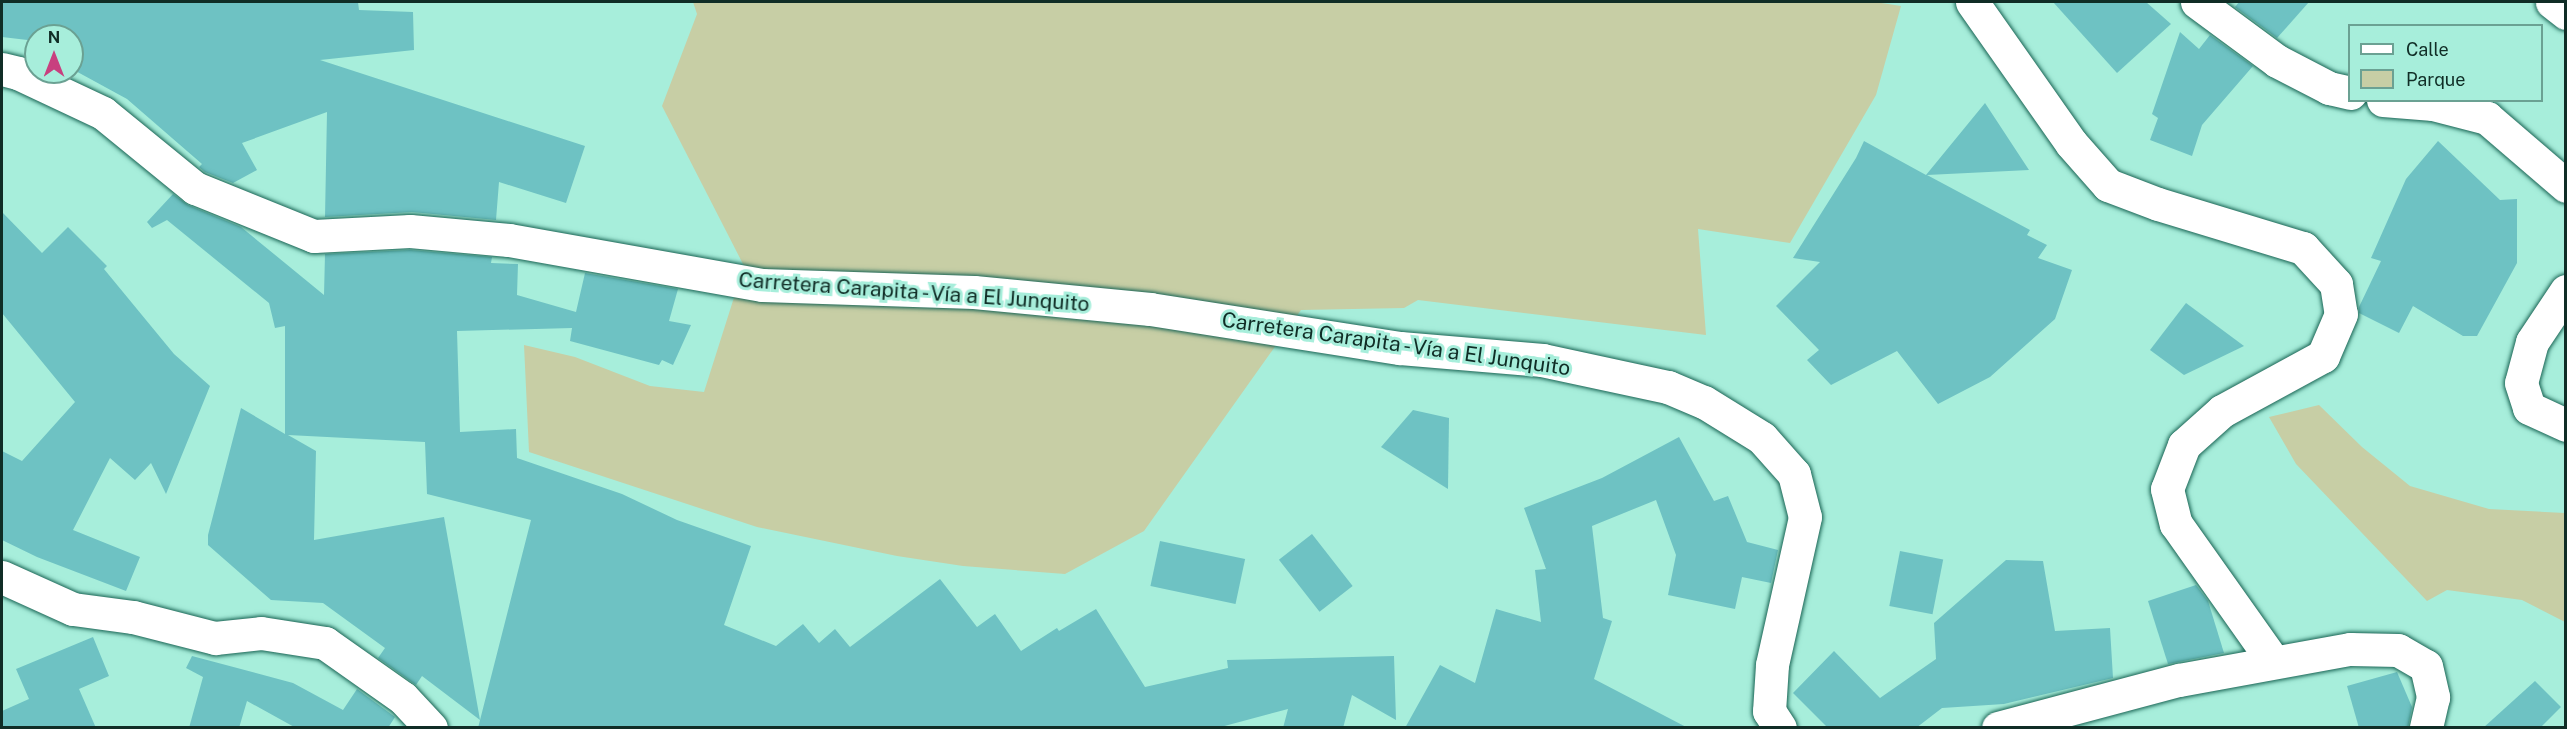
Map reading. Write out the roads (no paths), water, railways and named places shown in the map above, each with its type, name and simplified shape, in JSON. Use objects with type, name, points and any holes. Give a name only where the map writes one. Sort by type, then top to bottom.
[{"type":"street","points":[[1972,2],[2071,143],[2108,185],[2158,204],[2303,248],[2336,284],[2341,314],[2323,356],[2222,411],[2184,445],[2167,489],[2176,524],[2273,661]]},
{"type":"street","points":[[2197,2],[2277,61],[2329,88],[2348,93]]},
{"type":"street","points":[[2552,2],[2565,13]]},
{"type":"street","name":"Carretera Carapita - Vía a El Junquito","points":[[2,69],[18,73],[103,113],[195,188],[314,236],[410,231],[509,240],[762,285],[974,292],[1150,309],[1400,348],[1542,360],[1668,387],[1704,402],[1762,438],[1794,474],[1804,517],[1772,665],[1769,711],[1780,728]]},
{"type":"street","points":[[2408,102],[2433,104],[2487,118],[2565,186]]},
{"type":"street","points":[[2565,291],[2532,342],[2521,383],[2529,408],[2565,425]]},
{"type":"street","points":[[2,577],[73,609],[134,617],[215,638],[261,633],[326,643],[403,698],[431,728]]},
{"type":"street","points":[[1998,728],[2179,680],[2273,661],[2350,649],[2398,650],[2426,666],[2433,697],[2426,728]]}]
